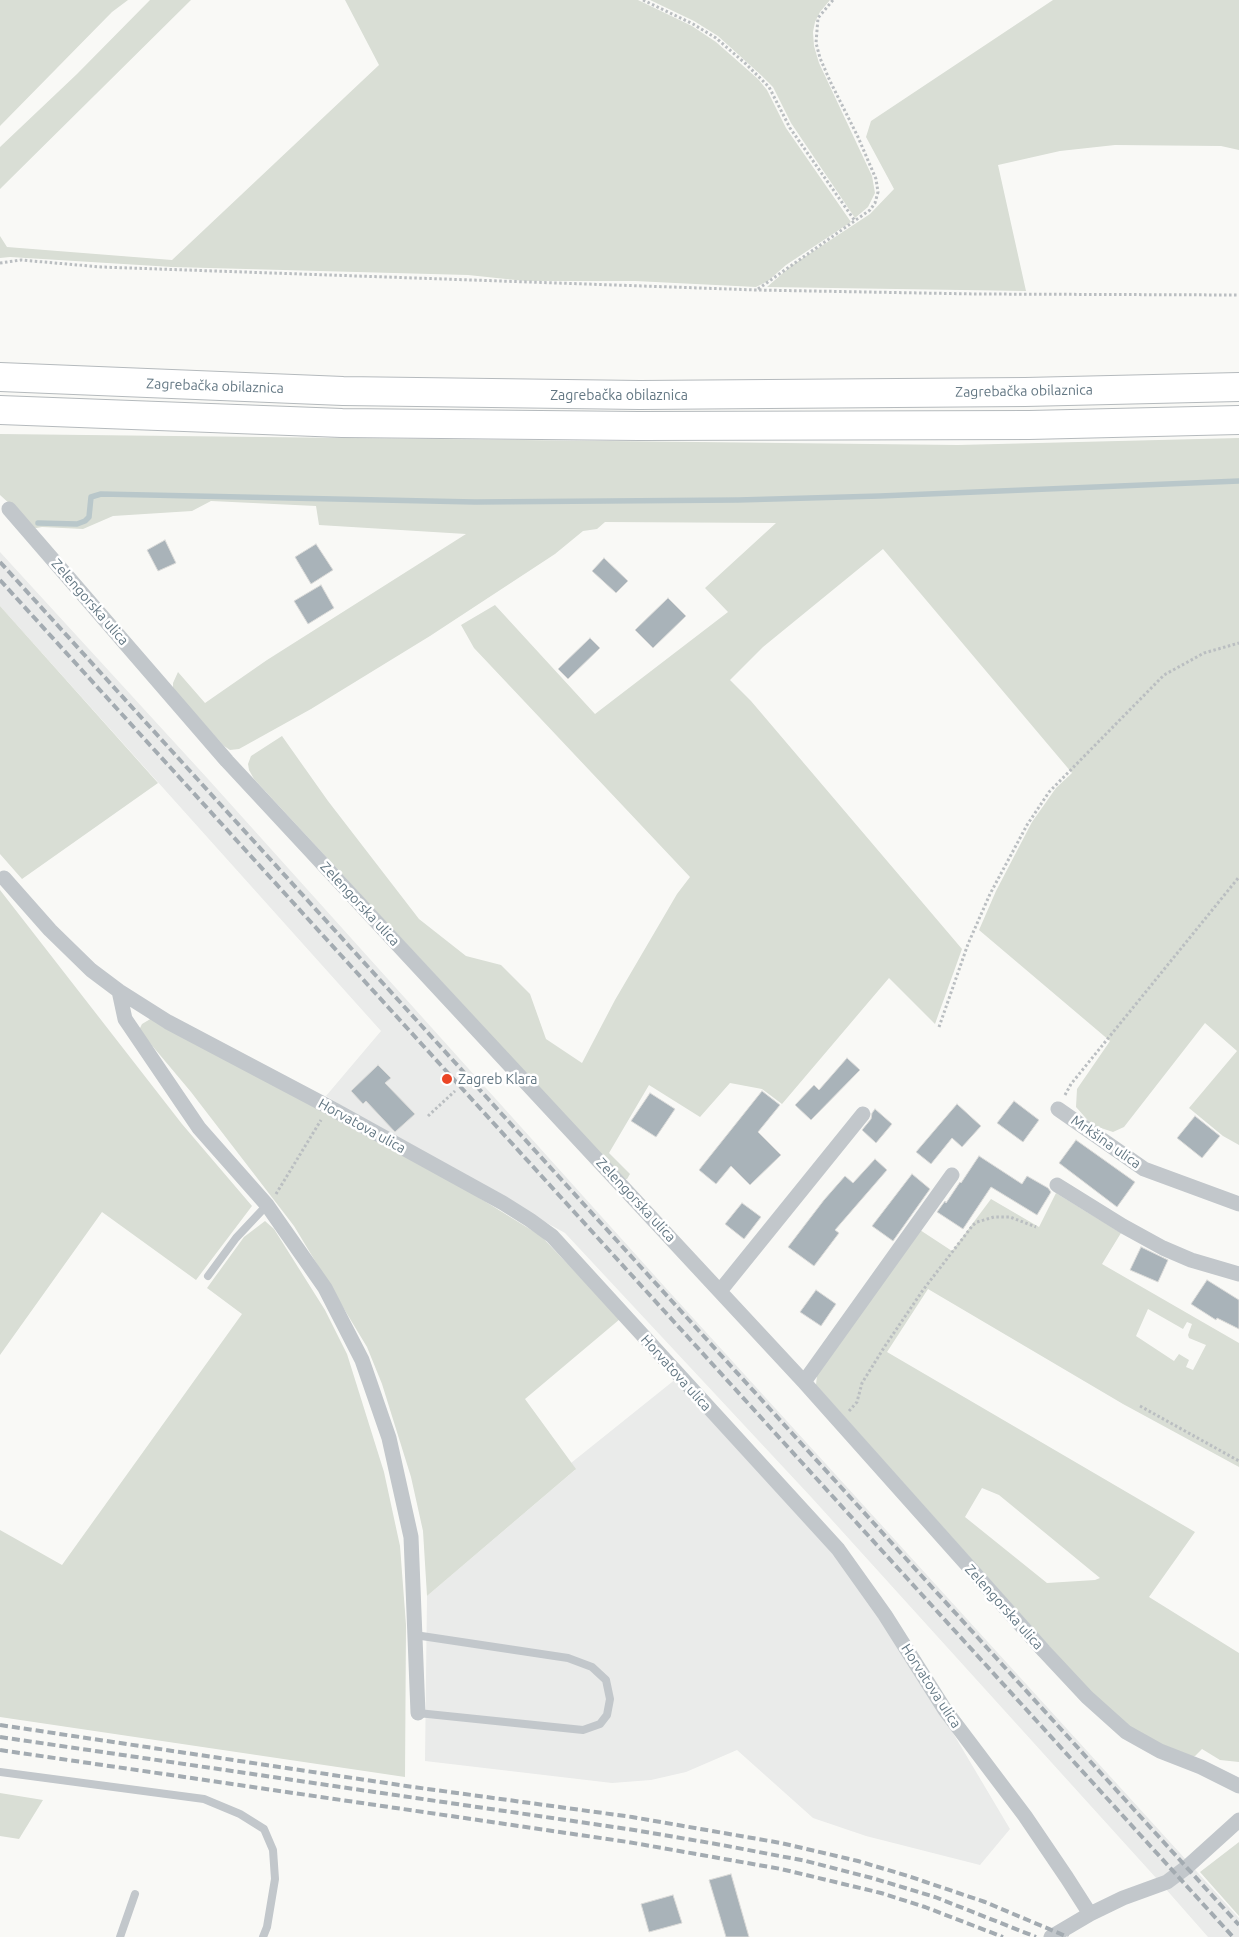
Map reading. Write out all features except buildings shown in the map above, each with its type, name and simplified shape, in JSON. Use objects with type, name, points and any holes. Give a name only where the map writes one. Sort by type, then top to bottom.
[{"type":"highway","name":"Zagrebačka obilaznica","points":[[0,376],[342,391],[631,395],[1025,392],[1239,387]]},
{"type":"highway","points":[[0,410],[342,423],[640,426],[1009,425],[1239,420]]},
{"type":"street","name":"Zelengorska ulica","points":[[9,509],[227,760],[804,1382],[1087,1697],[1126,1732],[1160,1751],[1239,1786]]},
{"type":"street","name":"Horvatova ulica","points":[[2,875],[50,930],[91,970],[119,991],[168,1022],[329,1107],[503,1204],[552,1236],[838,1549],[885,1615],[945,1710],[1024,1816],[1090,1914]]},
{"type":"street","points":[[119,991],[125,1019],[198,1128],[267,1205],[325,1288],[365,1368],[389,1438],[410,1537],[418,1712]]},
{"type":"street","name":"Mrkšina ulica","points":[[1058,1109],[1144,1169],[1239,1204]]},
{"type":"street","points":[[720,1291],[863,1114]]},
{"type":"street","points":[[804,1382],[952,1175]]},
{"type":"street","points":[[1057,1185],[1123,1226],[1163,1248],[1191,1260],[1239,1274]]},
{"type":"street","points":[[1052,1937],[1090,1914],[1123,1898],[1167,1882],[1239,1820]]},
{"type":"lane","points":[[208,1276],[236,1238],[267,1205]]},
{"type":"lane","points":[[415,1635],[568,1658],[592,1667],[606,1680],[610,1699],[607,1715],[600,1724],[583,1730],[418,1712]]},
{"type":"lane","points":[[0,1772],[204,1799],[240,1814],[264,1830],[273,1850],[274,1879],[267,1927],[263,1937]]},
{"type":"lane","points":[[120,1937],[135,1894]]},
{"type":"path","points":[[643,0],[693,24],[716,38],[769,87],[790,128],[855,222]]},
{"type":"path","points":[[757,290],[770,282],[789,265],[855,222],[870,210],[878,192],[876,180],[858,137],[826,73],[816,43],[818,18],[833,0]]},
{"type":"path","points":[[0,263],[21,260],[101,267],[757,290],[976,294],[1239,295]]},
{"type":"path","points":[[939,1027],[968,944],[990,894],[1027,825],[1049,792],[1164,675],[1204,653],[1239,643]]},
{"type":"path","points":[[1058,1109],[1071,1084],[1239,877]]},
{"type":"path","points":[[428,1116],[455,1090]]},
{"type":"path","points":[[267,1205],[274,1197],[329,1107]]},
{"type":"path","points":[[840,1422],[857,1402],[862,1382],[885,1346],[923,1290],[973,1225],[994,1217],[1010,1217],[1036,1228]]},
{"type":"path","points":[[1140,1406],[1239,1461]]},
{"type":"shaded area","points":[[0,0],[128,0],[112,12],[0,126]]},
{"type":"shaded area","points":[[150,0],[191,0],[0,189],[0,147],[77,74]]},
{"type":"shaded area","points":[[345,0],[638,0],[692,26],[716,42],[758,79],[767,90],[786,128],[851,222],[786,265],[768,281],[756,287],[635,281],[525,281],[468,275],[172,267],[10,257],[0,258],[0,236],[7,247],[172,260],[379,65]]},
{"type":"shaded area","points":[[650,0],[830,0],[820,12],[815,22],[813,32],[814,46],[819,63],[872,176],[875,193],[868,207],[855,218],[791,123],[773,87],[762,76],[718,36],[694,21]]},
{"type":"shaded area","points":[[1053,0],[1239,0],[1239,150],[1221,146],[1115,145],[1060,151],[998,165],[1026,291],[767,287],[791,266],[870,214],[894,189],[866,137],[871,121]]},
{"type":"shaded area","points":[[0,434],[958,445],[1239,438],[1239,1145],[1223,1136],[1189,1108],[1237,1051],[1205,1023],[1124,1127],[1113,1132],[1092,1125],[1076,1107],[1077,1089],[1110,1041],[979,930],[996,891],[1032,822],[1056,788],[1072,773],[883,549],[763,647],[730,680],[751,701],[962,949],[935,1024],[889,978],[782,1104],[762,1089],[730,1083],[700,1117],[649,1085],[609,1153],[630,1174],[627,1179],[624,1179],[254,779],[248,764],[251,756],[282,736],[328,801],[419,919],[466,956],[501,965],[530,994],[546,1039],[582,1063],[615,1000],[677,894],[690,877],[474,648],[461,625],[495,605],[595,714],[728,612],[705,588],[776,523],[605,522],[597,529],[583,531],[555,554],[430,636],[311,709],[239,749],[230,750],[224,746],[173,689],[173,683],[178,672],[205,703],[267,660],[466,534],[319,525],[316,506],[211,501],[192,511],[113,516],[83,529],[42,527],[31,529],[0,495]]},
{"type":"shaded area","points":[[0,552],[208,779],[664,1286],[1239,1918],[1239,1937],[1208,1937],[812,1498],[565,1233],[392,1137],[326,1096],[381,1031],[0,606]]},
{"type":"shaded area","points":[[0,606],[158,783],[22,879],[0,854]]},
{"type":"shaded area","points":[[0,890],[182,1124],[252,1206],[196,1280],[102,1212],[0,1355]]},
{"type":"shaded area","points":[[152,1018],[473,1194],[541,1236],[620,1319],[525,1399],[576,1469],[427,1596],[423,1531],[411,1477],[382,1384],[367,1347],[294,1226],[191,1092],[139,1030],[142,1024]]},
{"type":"shaded area","points":[[1056,1193],[1121,1233],[1102,1264],[1239,1343],[1239,1467],[1123,1404],[928,1289],[887,1352],[1195,1532],[1149,1597],[1239,1653],[1239,1762],[1220,1760],[1202,1749],[1195,1756],[1188,1756],[1153,1742],[1128,1727],[1091,1693],[816,1385],[817,1375],[920,1230],[952,1251],[991,1199],[1039,1227]],"holes":[[[1148,1309],[1183,1329],[1187,1322],[1192,1324],[1188,1335],[1189,1338],[1206,1345],[1193,1370],[1186,1367],[1189,1360],[1179,1354],[1174,1361],[1136,1336]],[[982,1488],[999,1495],[1100,1578],[1095,1580],[1047,1583],[965,1517]]]},
{"type":"shaded area","points":[[265,1221],[274,1229],[325,1310],[347,1354],[384,1472],[400,1546],[406,1625],[405,1777],[0,1717],[0,1530],[62,1565],[242,1314],[207,1288],[244,1237]]},
{"type":"shaded area","points":[[677,1378],[838,1558],[928,1691],[1010,1829],[980,1865],[866,1836],[813,1818],[737,1750],[686,1772],[651,1780],[612,1783],[425,1761],[427,1596],[575,1470],[571,1463]]},
{"type":"shaded area","points":[[0,1793],[43,1800],[19,1839],[0,1836]]},
{"type":"shaded area","points":[[1239,1842],[1239,1916],[1200,1872]]},
{"type":"waterway","points":[[38,523],[77,524],[85,521],[89,517],[91,497],[101,494],[475,502],[738,500],[1239,481]]},
{"type":"railway","points":[[0,562],[1239,1925]]},
{"type":"railway","points":[[0,580],[1233,1937]]},
{"type":"railway","points":[[0,1725],[406,1786],[632,1817],[781,1843],[858,1861],[908,1876],[985,1902],[1068,1937]]},
{"type":"railway","points":[[0,1737],[634,1830],[806,1861],[935,1897],[1036,1937]]},
{"type":"railway","points":[[0,1750],[628,1842],[781,1869],[881,1893],[925,1907],[1003,1937]]},
{"type":"place","name":"Zagreb Klara","points":[[447,1079]]}]
